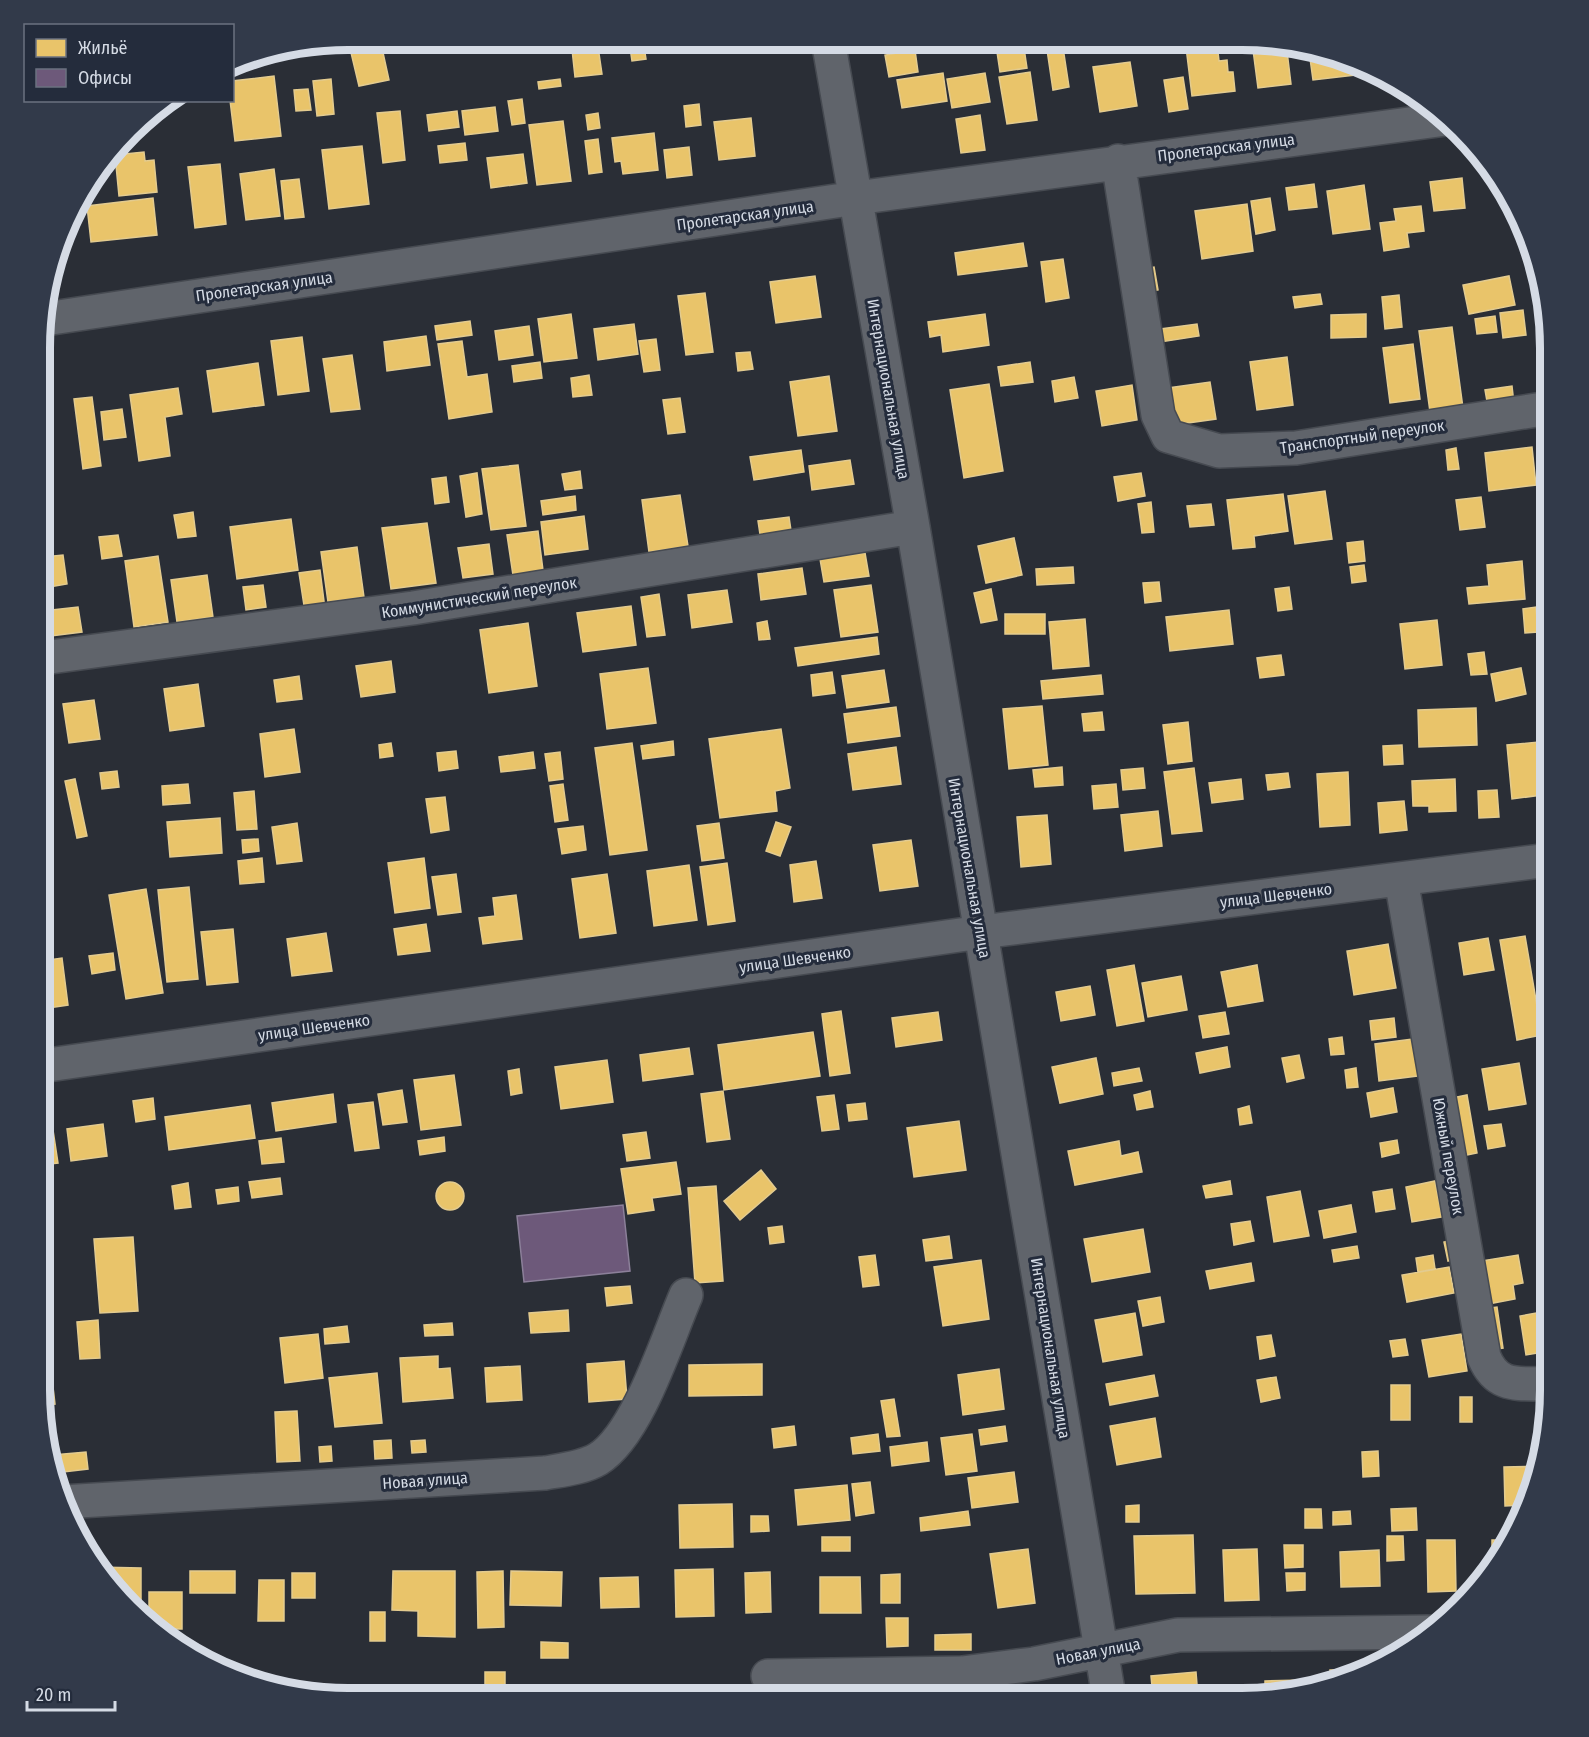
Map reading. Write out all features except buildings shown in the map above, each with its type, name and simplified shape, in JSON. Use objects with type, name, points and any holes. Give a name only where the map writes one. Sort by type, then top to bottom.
[{"type":"street","name":"Интернациональная улица","points":[[830,50],[913,528],[1107,1688]]},
{"type":"street","name":"Пролетарская улица","points":[[51,318],[856,198],[1434,120]]},
{"type":"street","name":"Транспортный переулок","points":[[1118,161],[1158,415],[1168,436],[1219,451],[1296,448],[1540,409]]},
{"type":"street","name":"Коммунистический переулок","points":[[50,657],[413,608],[913,528]]},
{"type":"street","name":"улица Шевченко","points":[[50,1065],[981,932],[1540,861]]},
{"type":"street","name":"Южный переулок","points":[[1401,879],[1484,1357],[1489,1370],[1498,1378],[1509,1382],[1540,1384]]},
{"type":"street","name":"Новая улица","points":[[71,1501],[545,1473],[572,1469],[598,1459],[615,1444],[632,1423],[686,1295]]},
{"type":"street","name":"Новая улица","points":[[768,1676],[962,1673],[1101,1652],[1178,1635],[1414,1632]]}]
